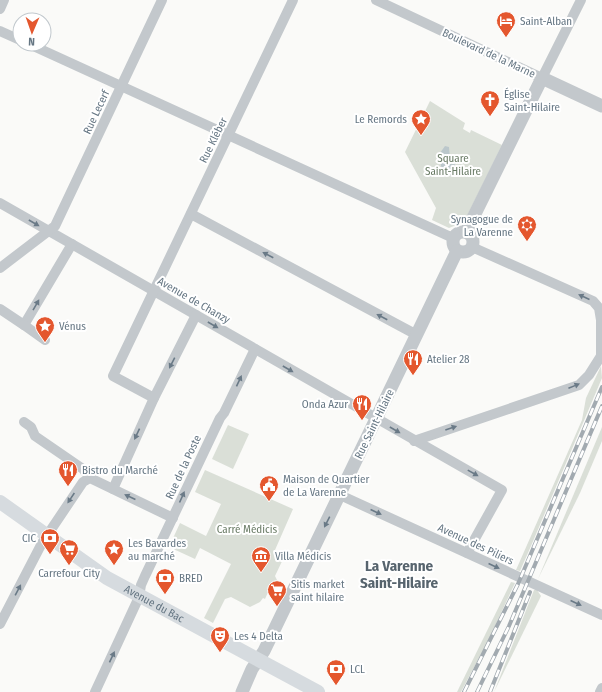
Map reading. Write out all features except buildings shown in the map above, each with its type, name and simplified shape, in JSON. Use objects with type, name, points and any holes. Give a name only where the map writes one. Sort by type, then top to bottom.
[{"type":"main road","name":"Avenue du Bac","points":[[0,502],[107,578],[139,597],[318,692]]},
{"type":"street","points":[[0,9],[4,0]]},
{"type":"street","name":"Rue Lecerf","points":[[49,232],[55,226],[162,0]]},
{"type":"street","name":"Rue Kléber","points":[[154,398],[113,376],[293,0]]},
{"type":"street","name":"Boulevard de la Marne","points":[[376,0],[602,106]]},
{"type":"street","points":[[466,232],[581,0]]},
{"type":"street","points":[[0,31],[12,36]]},
{"type":"street","points":[[47,52],[453,238]]},
{"type":"street","name":"Avenue de Chanzy","points":[[0,203],[502,490],[467,553]]},
{"type":"street","points":[[191,214],[417,336]]},
{"type":"street","points":[[0,268],[49,232]]},
{"type":"street","points":[[459,232],[466,232],[472,238],[472,247],[466,252],[457,251],[452,243],[453,238],[459,232]]},
{"type":"street","points":[[24,325],[72,244]]},
{"type":"street","points":[[414,440],[579,385],[589,375],[601,356],[601,320],[599,308],[593,301],[472,247]]},
{"type":"street","name":"Rue Saint-Hilaire","points":[[242,692],[252,669],[258,661],[340,495],[457,251]]},
{"type":"street","points":[[0,309],[45,340]]},
{"type":"street","points":[[113,489],[154,398],[196,315]]},
{"type":"street","name":"Rue de la Poste","points":[[95,692],[139,597],[141,585],[192,475],[255,349]]},
{"type":"street","points":[[24,422],[31,427],[35,436],[83,469],[90,478],[173,518]]},
{"type":"street","points":[[0,624],[47,536],[82,482],[90,478]]},
{"type":"street","name":"Avenue des Piliers","points":[[340,495],[602,615]]},
{"type":"street","points":[[600,692],[602,688]]},
{"type":"green space","name":"Square Saint-Hilaire","points":[[430,101],[465,123],[463,129],[470,133],[471,130],[502,145],[464,222],[449,228],[432,220],[436,208],[405,152]]},
{"type":"green space","points":[[601,366],[602,378],[520,571],[516,570],[582,420],[586,398]]},
{"type":"green space","points":[[228,425],[249,434],[233,469],[212,459]]},
{"type":"green space","points":[[602,427],[602,441],[580,493],[538,579]]},
{"type":"green space","name":"Carré Médicis","points":[[205,470],[293,509],[275,550],[285,555],[275,576],[277,580],[284,583],[279,594],[269,590],[265,599],[263,598],[260,602],[250,607],[231,597],[225,599],[213,623],[204,618],[231,564],[200,548],[195,559],[169,547],[180,523],[206,536],[221,504],[195,492]]},
{"type":"green space","points":[[511,582],[515,583],[489,639],[461,692],[457,692]]},
{"type":"green space","points":[[534,590],[537,590],[541,596],[494,692]]},
{"type":"shaded area","points":[[445,146],[449,147],[450,158],[456,166],[456,173],[452,176],[447,175],[441,166],[440,153]]},
{"type":"railway","points":[[464,692],[518,584],[602,387]]},
{"type":"railway","points":[[477,692],[509,626],[602,406]]},
{"type":"railway","points":[[490,692],[530,592]]},
{"type":"place","name":"Saint-Alban","points":[[506,38]]},
{"type":"place","name":"Église Saint-Hilaire","points":[[490,117]]},
{"type":"place","name":"Le Remords","points":[[421,136]]},
{"type":"place","name":"Synagogue de La Varenne","points":[[527,242]]},
{"type":"place","name":"Vénus","points":[[45,343]]},
{"type":"place","name":"Atelier 28","points":[[413,376]]},
{"type":"place","name":"Onda Azur","points":[[362,421]]},
{"type":"place","name":"Bistro du Marché","points":[[68,487]]},
{"type":"place","name":"Maison de Quartier de La Varenne","points":[[269,502]]},
{"type":"place","name":"CIC","points":[[50,555]]},
{"type":"place","name":"Carrefour City","points":[[69,566]]},
{"type":"place","name":"Les Bavardes au marché","points":[[114,566]]},
{"type":"place","name":"Villa Médicis","points":[[261,573]]},
{"type":"place","name":"BRED","points":[[165,595]]},
{"type":"place","name":"Sitis market saint hilaire","points":[[277,607]]},
{"type":"place","name":"Les 4 Delta","points":[[220,653]]},
{"type":"place","name":"LCL","points":[[336,686]]},
{"type":"district","name":"La Varenne Saint-Hilaire","points":[[399,574]]}]
